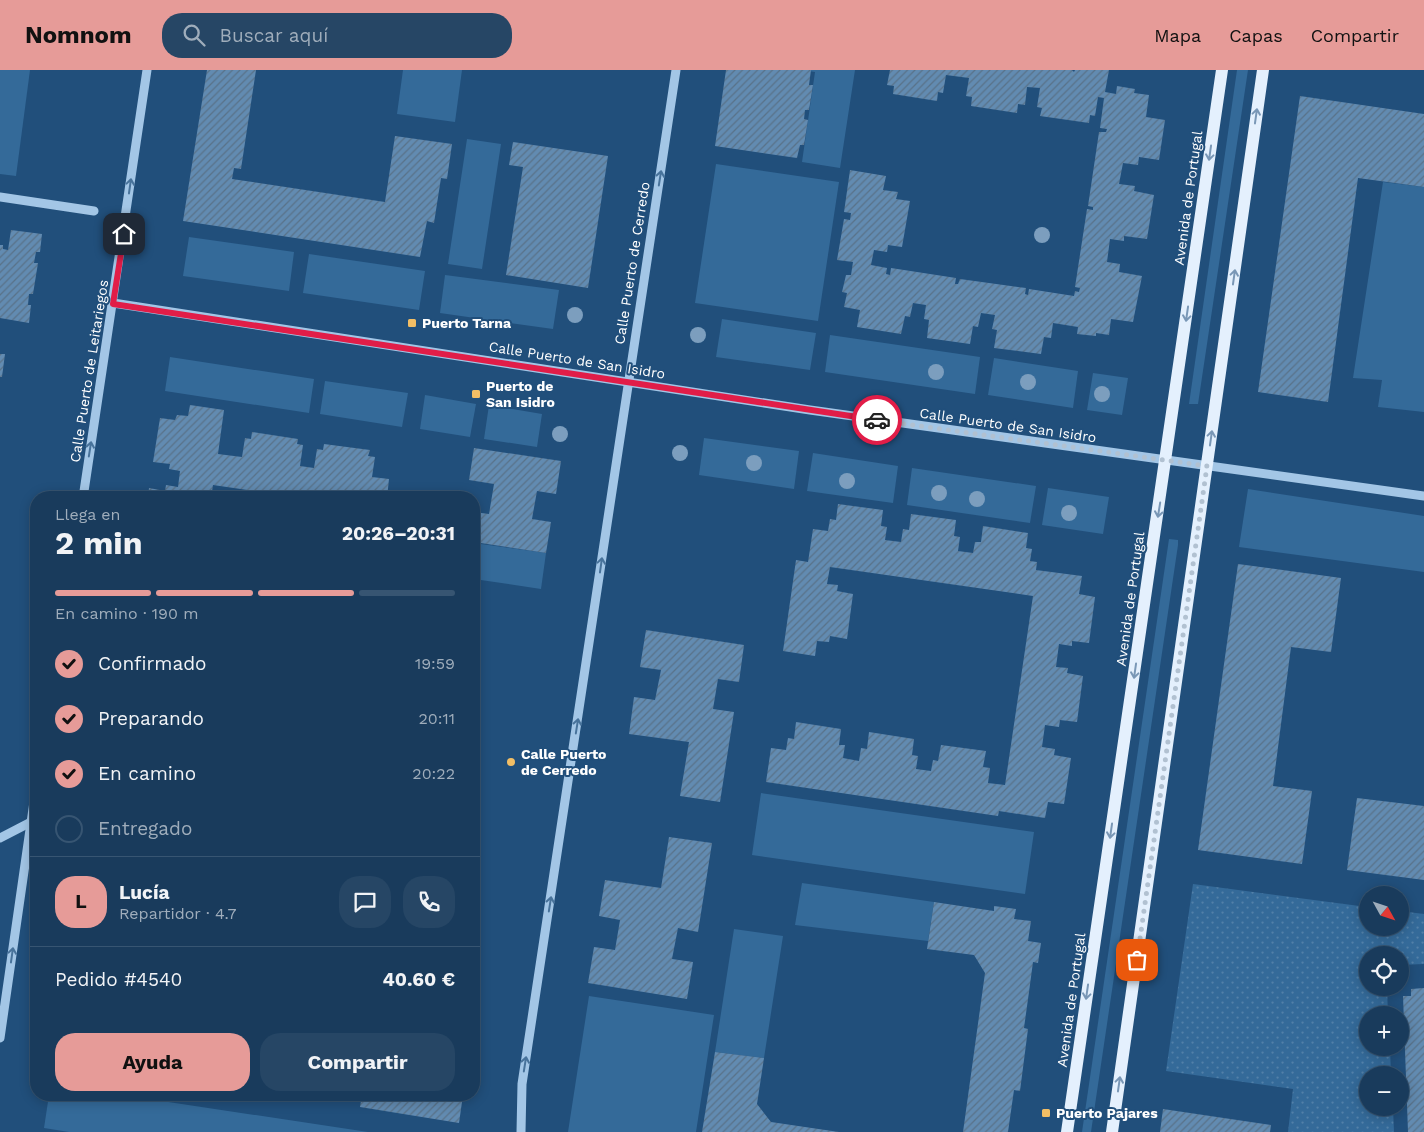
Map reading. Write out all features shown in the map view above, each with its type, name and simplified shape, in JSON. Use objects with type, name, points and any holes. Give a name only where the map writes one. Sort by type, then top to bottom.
[{"type":"main road","name":"Avenida de Portugal","points":[[1067,1132],[1222,70]]},
{"type":"main road","points":[[1112,1132],[1263,70]]},
{"type":"street","name":"Calle Puerto de Leitariegos","points":[[83,491],[147,70]]},
{"type":"street","name":"Calle Puerto de Cerredo","points":[[521,1132],[522,1084],[676,70]]},
{"type":"street","points":[[0,197],[94,211]]},
{"type":"street","name":"Calle Puerto de San Isidro","points":[[113,304],[1166,462],[1424,496]]},
{"type":"street","points":[[0,838],[30,823]]},
{"type":"street","points":[[0,1038],[30,829]]},
{"type":"shaded area","points":[[0,70],[30,70],[16,176],[0,174]]},
{"type":"shaded area","points":[[403,70],[462,70],[455,122],[397,114]]},
{"type":"shaded area","points":[[802,70],[855,70],[840,168],[802,162],[815,72]]},
{"type":"shaded area","points":[[1237,70],[1248,70],[1198,404],[1189,404]]},
{"type":"shaded area","points":[[467,139],[501,144],[482,269],[448,264]]},
{"type":"shaded area","points":[[716,164],[839,182],[818,321],[695,303]]},
{"type":"shaded area","points":[[1383,182],[1424,187],[1424,412],[1378,407],[1382,380],[1353,378]]},
{"type":"shaded area","points":[[189,237],[294,252],[289,291],[183,276]]},
{"type":"shaded area","points":[[309,254],[425,271],[419,310],[303,293]]},
{"type":"shaded area","points":[[445,275],[559,290],[553,329],[440,313]]},
{"type":"shaded area","points":[[722,319],[816,333],[810,370],[716,357]]},
{"type":"shaded area","points":[[830,335],[980,357],[975,394],[825,372]]},
{"type":"shaded area","points":[[170,357],[314,379],[309,413],[165,391]]},
{"type":"shaded area","points":[[994,358],[1078,371],[1073,408],[988,395]]},
{"type":"shaded area","points":[[1093,373],[1128,378],[1122,415],[1087,410]]},
{"type":"shaded area","points":[[325,381],[408,393],[402,427],[320,414]]},
{"type":"shaded area","points":[[425,395],[476,404],[470,437],[420,429]]},
{"type":"shaded area","points":[[489,405],[542,414],[537,447],[484,439]]},
{"type":"shaded area","points":[[704,438],[799,451],[794,489],[699,475]]},
{"type":"shaded area","points":[[813,453],[898,466],[893,503],[807,491]]},
{"type":"shaded area","points":[[912,468],[1036,486],[1030,523],[907,505]]},
{"type":"shaded area","points":[[1048,488],[1109,497],[1103,534],[1042,525]]},
{"type":"shaded area","points":[[1248,489],[1424,516],[1424,572],[1239,547]]},
{"type":"shaded area","points":[[1169,539],[1178,540],[1178,545],[1091,1132],[1082,1132]]},
{"type":"shaded area","points":[[480,544],[546,553],[541,589],[480,580]]},
{"type":"shaded area","points":[[761,793],[1034,832],[1025,894],[752,855]]},
{"type":"shaded area","points":[[802,883],[934,902],[928,941],[795,925]]},
{"type":"shaded area","points":[[1193,884],[1359,906],[1359,936],[1409,936],[1409,912],[1424,914],[1424,964],[1409,965],[1409,946],[1359,946],[1359,996],[1387,996],[1388,1006],[1359,1006],[1359,1056],[1390,1056],[1391,1066],[1359,1066],[1359,1116],[1393,1116],[1394,1132],[1288,1132],[1293,1089],[1166,1071]]},
{"type":"shaded area","points":[[734,929],[783,936],[764,1058],[715,1052]]},
{"type":"shaded area","points":[[589,996],[714,1015],[696,1132],[568,1132]]},
{"type":"shaded area","points":[[48,1101],[162,1101],[368,1132],[69,1132],[44,1128]]},
{"type":"building","points":[[207,70],[256,70],[241,169],[234,168],[232,179],[385,202],[395,136],[452,144],[447,179],[441,178],[434,223],[427,221],[420,257],[183,221]]},
{"type":"building","points":[[726,70],[811,70],[809,85],[813,85],[809,110],[805,110],[804,119],[808,120],[804,145],[800,145],[797,158],[715,146]]},
{"type":"building","points":[[890,70],[1072,70],[1074,72],[1075,70],[1109,70],[1105,92],[1116,94],[1117,86],[1135,89],[1134,93],[1149,95],[1146,117],[1165,120],[1159,160],[1139,157],[1138,165],[1123,163],[1119,184],[1135,186],[1134,191],[1154,195],[1147,239],[1124,236],[1124,241],[1110,239],[1107,262],[1120,264],[1119,272],[1142,276],[1133,322],[1111,319],[1109,335],[1096,333],[1096,336],[1077,334],[1078,327],[1053,323],[1051,338],[1044,337],[1041,354],[994,348],[997,330],[992,329],[995,315],[981,313],[978,327],[973,326],[970,344],[927,338],[929,320],[924,319],[926,305],[913,303],[910,317],[905,316],[901,334],[857,327],[860,310],[844,307],[847,293],[842,292],[846,275],[851,275],[853,262],[837,260],[844,219],[850,220],[851,213],[844,212],[850,170],[886,176],[883,190],[898,192],[896,199],[910,201],[902,247],[888,245],[887,252],[874,250],[871,265],[887,268],[886,274],[890,275],[891,268],[956,278],[955,284],[958,284],[960,279],[1026,288],[1025,294],[1028,295],[1029,289],[1074,296],[1075,291],[1079,292],[1080,288],[1075,287],[1087,209],[1093,210],[1093,207],[1088,206],[1099,132],[1106,132],[1107,129],[1100,128],[1104,98],[1098,97],[1095,116],[1090,115],[1089,123],[1040,116],[1042,108],[1037,107],[1040,88],[1027,87],[1025,105],[1018,104],[1017,113],[971,106],[972,97],[966,96],[969,78],[946,75],[943,93],[938,92],[937,101],[893,94],[894,86],[887,85]]},
{"type":"building","points":[[1300,96],[1424,114],[1424,187],[1358,178],[1328,402],[1258,392]]},
{"type":"building","points":[[513,142],[608,156],[588,288],[506,275],[523,167],[509,165]]},
{"type":"building","points":[[11,230],[42,234],[40,252],[36,252],[34,263],[38,263],[33,294],[29,294],[28,305],[31,305],[29,323],[0,318],[0,245],[3,245],[3,249],[8,250]]},
{"type":"building","points":[[0,354],[5,354],[2,377],[0,377]]},
{"type":"building","points":[[190,405],[224,410],[218,454],[242,457],[245,438],[251,439],[252,432],[298,439],[297,444],[303,445],[300,466],[314,468],[317,449],[323,450],[324,444],[370,450],[368,456],[375,457],[372,477],[389,479],[388,491],[254,491],[213,485],[212,491],[165,491],[166,485],[178,487],[180,471],[169,469],[170,464],[153,462],[160,418],[175,420],[177,415],[188,416]]},
{"type":"building","points":[[474,448],[561,461],[556,494],[537,491],[532,519],[551,522],[546,553],[480,543],[480,513],[489,514],[494,484],[469,480]]},
{"type":"building","points":[[149,488],[165,491],[149,491]]},
{"type":"building","points":[[838,504],[883,510],[881,526],[887,527],[885,540],[901,542],[903,529],[909,530],[911,514],[956,520],[954,536],[960,537],[958,551],[973,553],[975,542],[981,542],[983,526],[1028,533],[1026,548],[1032,549],[1030,561],[1037,562],[1036,570],[1082,576],[1079,594],[1095,597],[1089,643],[1072,641],[1072,646],[1059,644],[1056,667],[1068,668],[1067,673],[1083,676],[1077,722],[1060,720],[1059,727],[1045,725],[1042,747],[1055,749],[1054,755],[1071,758],[1064,804],[1048,802],[1045,818],[999,811],[998,816],[766,782],[771,748],[786,750],[788,738],[794,739],[796,722],[841,729],[839,745],[845,745],[843,758],[859,761],[861,748],[867,749],[869,732],[914,739],[912,755],[918,756],[916,769],[931,771],[933,760],[938,761],[941,745],[986,751],[983,767],[990,768],[988,783],[1005,785],[1033,596],[830,567],[827,584],[838,585],[837,591],[853,594],[847,639],[830,636],[829,642],[817,641],[815,656],[783,651],[796,560],[808,562],[813,529],[828,531],[830,519],[836,520]]},
{"type":"building","points":[[1238,564],[1341,578],[1331,652],[1291,647],[1273,786],[1312,791],[1302,864],[1198,850]]},
{"type":"building","points":[[646,630],[744,645],[739,682],[718,679],[713,709],[734,712],[720,802],[680,796],[689,742],[629,734],[634,697],[655,700],[661,670],[640,667]]},
{"type":"building","points":[[1357,798],[1424,806],[1424,880],[1347,870]]},
{"type":"building","points":[[669,837],[712,843],[698,932],[678,928],[672,959],[693,962],[687,999],[588,983],[594,947],[615,950],[620,920],[599,916],[605,880],[661,888]]},
{"type":"building","points":[[934,902],[994,911],[994,906],[1016,909],[1014,919],[1031,921],[1028,941],[1041,943],[1038,963],[1033,962],[1024,1028],[1028,1029],[1020,1091],[1014,1090],[1008,1132],[963,1132],[985,973],[974,955],[927,949]]},
{"type":"building","points":[[1424,988],[1424,1132],[1408,1132],[1409,1066],[1406,1066],[1405,1056],[1409,1056],[1409,1006],[1403,1006],[1403,996],[1411,996],[1411,989]]},
{"type":"building","points":[[715,1052],[764,1058],[757,1104],[771,1122],[839,1132],[702,1132]]},
{"type":"building","points":[[361,1101],[462,1101],[459,1123],[360,1107]]},
{"type":"building","points":[[1163,1109],[1271,1125],[1270,1132],[1160,1132]]},
{"type":"way so far","points":[[877,420],[1166,462],[1207,466],[1137,960]]},
{"type":"place","name":"Puerto Tarna","points":[[412,323]]},
{"type":"place","name":"Puerto de San Isidro","points":[[476,394]]},
{"type":"place","name":"Calle Puerto de Cerredo","points":[[511,762]]},
{"type":"place","name":"Puerto Pajares","points":[[1046,1113]]},
{"type":"route","points":[[124,234],[113,304],[877,420]]}]
